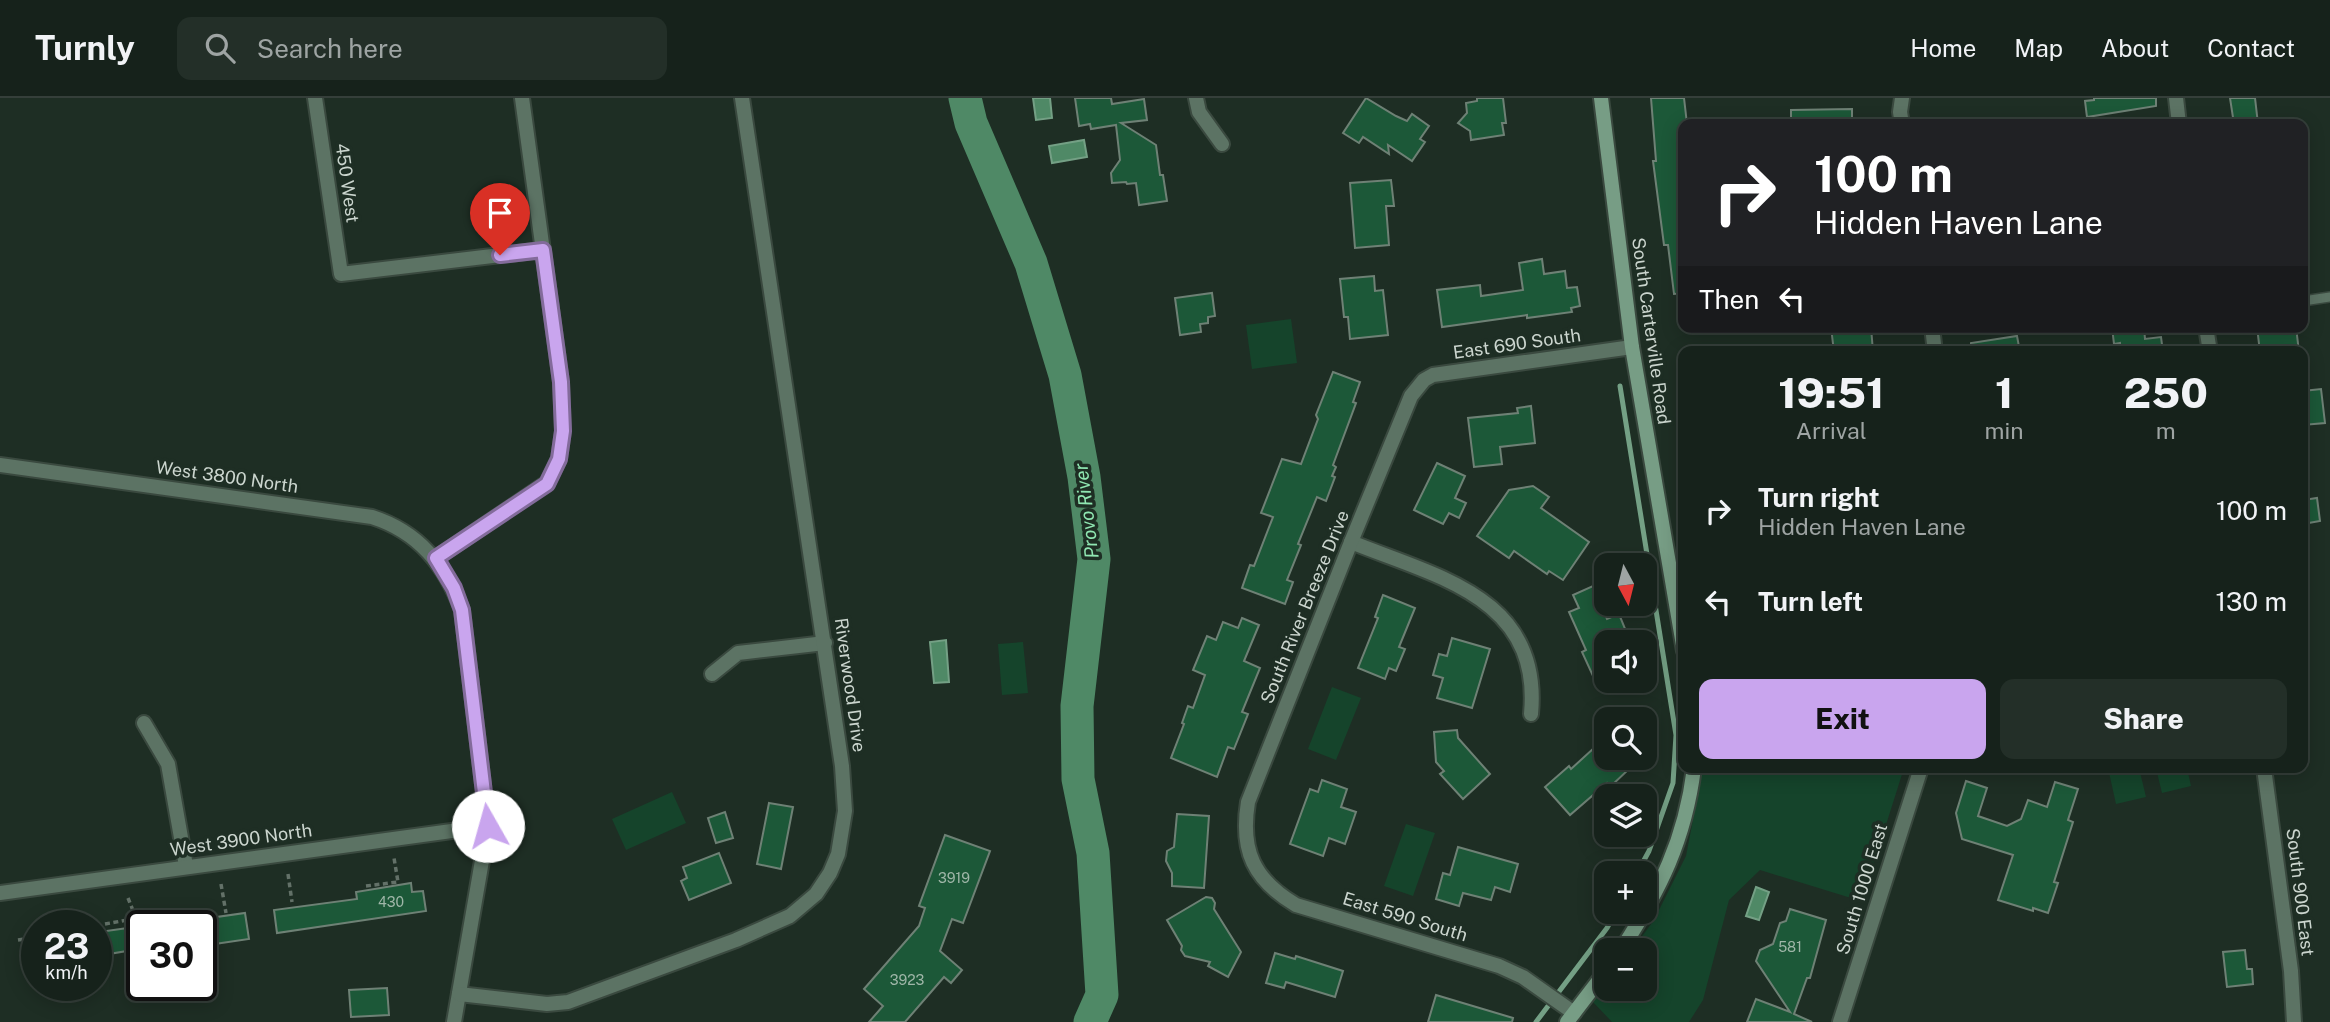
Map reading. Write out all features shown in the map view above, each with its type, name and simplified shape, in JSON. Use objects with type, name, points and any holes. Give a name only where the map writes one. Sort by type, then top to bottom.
[{"type":"street","name":"450 West","points":[[315,98],[341,274],[543,250]]},
{"type":"street","points":[[436,558],[547,484],[559,459],[563,431],[561,382],[522,98]]},
{"type":"street","name":"Riverwood Drive","points":[[458,994],[547,1004],[580,999],[775,924],[804,906],[816,894],[830,873],[838,853],[845,811],[842,766],[742,98]]},
{"type":"street","points":[[1196,98],[1199,112],[1222,144]]},
{"type":"street","name":"South Carterville Road","points":[[1601,98],[1632,347],[1678,616]]},
{"type":"street","points":[[1901,119],[1902,98]]},
{"type":"street","points":[[2176,98],[2178,119]]},
{"type":"street","name":"East 690 South","points":[[1414,392],[1433,375],[1632,347]]},
{"type":"street","name":"South River Breeze Drive","points":[[1246,840],[1248,802],[1351,542],[1414,392]]},
{"type":"street","name":"West 3800 North","points":[[0,465],[372,517],[388,522],[410,535],[436,558],[454,588],[462,610],[488,826],[454,1022]]},
{"type":"street","points":[[1351,542],[1465,588],[1500,614],[1527,658],[1533,692],[1531,714]]},
{"type":"street","points":[[712,674],[738,653],[825,643]]},
{"type":"street","points":[[144,723],[168,764],[186,866]]},
{"type":"street","points":[[1629,938],[1666,875],[1681,835],[1694,773]]},
{"type":"street","name":"South 1000 East","points":[[1840,1022],[1918,773]]},
{"type":"street","name":"South 900 East","points":[[2265,773],[2291,971],[2294,1022]]},
{"type":"street","name":"West 3900 North","points":[[0,893],[488,826]]},
{"type":"street","name":"East 590 South","points":[[1246,840],[1255,867],[1264,880],[1278,894],[1296,905],[1499,966],[1523,977],[1570,1017]]},
{"type":"street","points":[[1570,1017],[1594,986]]},
{"type":"lane","points":[[2308,299],[2330,297]]},
{"type":"path","points":[[366,886],[398,882],[394,858]]},
{"type":"path","points":[[288,874],[292,902]]},
{"type":"path","points":[[221,884],[226,914]]},
{"type":"path","points":[[128,898],[134,910]]},
{"type":"shaded area","points":[[1033,98],[1050,98],[1052,118],[1036,120]]},
{"type":"shaded area","points":[[1084,140],[1087,157],[1052,163],[1049,146]]},
{"type":"shaded area","points":[[1291,319],[1297,363],[1252,369],[1246,325]]},
{"type":"shaded area","points":[[946,640],[949,682],[934,683],[930,642]]},
{"type":"shaded area","points":[[1023,642],[1028,693],[1002,695],[998,644]]},
{"type":"shaded area","points":[[1332,687],[1361,698],[1336,760],[1308,749]]},
{"type":"shaded area","points":[[1702,773],[1902,773],[1864,902],[1760,870],[1729,900],[1703,1000],[1689,1022],[1612,1022],[1594,1001],[1657,1001],[1657,938],[1641,938],[1651,924],[1657,924],[1657,914],[1686,856]]},
{"type":"shaded area","points":[[2109,773],[2140,773],[2146,797],[2116,804]]},
{"type":"shaded area","points":[[2157,773],[2188,773],[2191,786],[2162,793]]},
{"type":"shaded area","points":[[672,792],[686,823],[626,850],[612,819]]},
{"type":"shaded area","points":[[1406,824],[1435,833],[1413,896],[1384,886]]},
{"type":"shaded area","points":[[1756,887],[1769,892],[1759,920],[1746,916]]},
{"type":"building","points":[[1075,98],[1111,98],[1112,104],[1144,99],[1147,120],[1121,123],[1156,145],[1167,201],[1139,205],[1136,183],[1112,183],[1111,173],[1120,160],[1116,125],[1091,129],[1090,124],[1079,126]]},
{"type":"building","points":[[1366,98],[1407,121],[1412,114],[1429,126],[1420,139],[1425,142],[1412,161],[1388,145],[1389,154],[1363,137],[1359,143],[1343,133]]},
{"type":"building","points":[[1477,98],[1503,98],[1506,123],[1502,123],[1504,135],[1471,140],[1470,131],[1458,123],[1467,113],[1466,103],[1477,101]]},
{"type":"building","points":[[1651,98],[1684,98],[1686,119],[1678,119],[1678,294],[1674,294],[1668,245],[1664,245],[1653,161],[1656,161]]},
{"type":"building","points":[[2094,98],[2156,98],[2156,106],[2087,117],[2085,101]]},
{"type":"building","points":[[2230,98],[2255,98],[2257,119],[2233,119]]},
{"type":"building","points":[[1852,109],[1852,119],[1791,119],[1791,110]]},
{"type":"building","points":[[1391,180],[1394,206],[1386,206],[1389,245],[1355,248],[1350,183]]},
{"type":"building","points":[[1542,259],[1544,274],[1565,271],[1567,288],[1577,287],[1580,306],[1571,308],[1572,312],[1527,318],[1527,315],[1442,327],[1437,290],[1480,285],[1481,296],[1523,290],[1519,263]]},
{"type":"building","points":[[1374,276],[1375,291],[1383,290],[1388,335],[1350,339],[1348,317],[1344,317],[1340,279]]},
{"type":"building","points":[[1212,293],[1215,316],[1208,317],[1208,323],[1200,324],[1201,332],[1180,335],[1175,298]]},
{"type":"building","points":[[1832,333],[1871,333],[1873,346],[1833,346]]},
{"type":"building","points":[[2113,333],[2144,333],[2145,339],[2161,337],[2162,346],[2120,346],[2120,343],[2114,344]]},
{"type":"building","points":[[2258,333],[2297,333],[2298,346],[2259,346]]},
{"type":"building","points":[[2017,336],[2019,346],[1971,346],[1971,343]]},
{"type":"building","points":[[1333,372],[1360,382],[1353,402],[1356,403],[1333,465],[1336,467],[1332,476],[1335,477],[1326,501],[1317,497],[1298,544],[1301,545],[1287,580],[1293,582],[1285,604],[1242,588],[1250,565],[1254,566],[1273,517],[1261,513],[1282,459],[1301,464]]},
{"type":"building","points":[[2321,389],[2325,423],[2308,425],[2308,390]]},
{"type":"building","points":[[1531,406],[1535,443],[1500,447],[1502,464],[1474,467],[1468,418],[1518,413],[1517,408]]},
{"type":"building","points":[[1437,463],[1465,476],[1455,498],[1466,503],[1459,518],[1449,513],[1443,524],[1414,510]]},
{"type":"building","points":[[1533,486],[1549,497],[1541,508],[1589,542],[1563,580],[1549,571],[1547,574],[1514,551],[1509,558],[1477,536],[1509,490]]},
{"type":"building","points":[[2317,498],[2320,521],[2308,523],[2308,499]]},
{"type":"building","points":[[1593,586],[1594,616],[1606,616],[1607,619],[1620,616],[1626,630],[1594,630],[1593,676],[1582,652],[1586,650],[1569,612],[1579,608],[1573,595]]},
{"type":"building","points":[[1383,595],[1415,608],[1399,647],[1405,649],[1396,671],[1389,668],[1385,679],[1358,668],[1378,618],[1375,617]]},
{"type":"building","points":[[1242,618],[1259,625],[1244,661],[1260,668],[1242,712],[1248,714],[1234,749],[1228,747],[1217,777],[1171,758],[1188,706],[1193,708],[1205,675],[1193,670],[1207,636],[1216,640],[1223,622],[1238,628]]},
{"type":"building","points":[[1452,638],[1490,649],[1472,708],[1437,698],[1443,678],[1433,675],[1439,654],[1447,656]]},
{"type":"building","points":[[1457,730],[1458,738],[1490,774],[1463,799],[1440,774],[1444,771],[1436,762],[1434,732]]},
{"type":"building","points":[[1594,748],[1594,770],[1628,770],[1613,784],[1594,784],[1594,794],[1570,815],[1545,787],[1569,766],[1571,769]]},
{"type":"building","points":[[1322,780],[1347,789],[1341,807],[1356,812],[1345,844],[1329,838],[1323,856],[1290,844],[1310,789],[1318,792]]},
{"type":"building","points":[[1966,781],[1987,788],[1978,816],[2007,826],[2021,819],[2028,800],[2047,807],[2055,782],[2078,789],[2068,820],[2073,822],[2054,882],[2058,883],[2048,913],[1998,900],[2013,855],[1962,839],[1956,813]]},
{"type":"building","points":[[769,803],[793,807],[781,869],[757,864]]},
{"type":"building","points":[[725,812],[733,838],[716,843],[708,818]]},
{"type":"building","points":[[1177,814],[1209,816],[1204,888],[1172,886],[1172,873],[1166,861],[1167,851],[1174,847]]},
{"type":"building","points":[[945,835],[990,851],[963,923],[952,919],[940,951],[962,970],[951,983],[944,977],[905,1022],[869,1022],[883,1006],[864,989],[919,926],[925,908],[919,906]]},
{"type":"building","points":[[1458,847],[1518,864],[1510,892],[1495,887],[1491,900],[1463,893],[1459,906],[1436,899],[1443,873],[1450,875]]},
{"type":"building","points":[[719,853],[731,883],[689,900],[681,881],[687,878],[683,867]]},
{"type":"building","points":[[411,883],[412,892],[423,891],[426,911],[277,933],[274,910],[357,899],[356,892]]},
{"type":"building","points":[[1206,897],[1212,898],[1214,909],[1241,952],[1228,977],[1208,966],[1210,962],[1185,956],[1167,920]]},
{"type":"building","points":[[1790,909],[1826,920],[1810,978],[1807,978],[1794,1014],[1812,1022],[1747,1022],[1756,999],[1790,1012],[1756,961],[1760,950],[1773,944],[1780,923],[1786,921]]},
{"type":"building","points":[[245,913],[249,939],[217,944],[217,917]]},
{"type":"building","points":[[126,928],[126,951],[112,954],[112,930]]},
{"type":"building","points":[[2245,950],[2247,969],[2252,969],[2253,984],[2227,987],[2223,952]]},
{"type":"building","points":[[1275,953],[1295,959],[1296,956],[1343,971],[1335,997],[1286,982],[1284,988],[1266,983]]},
{"type":"building","points":[[387,988],[389,1015],[351,1017],[349,990]]},
{"type":"building","points":[[1436,995],[1513,1018],[1512,1022],[1428,1022]]},
{"type":"waterway","name":"Provo River","points":[[965,98],[971,123],[1031,263],[1065,375],[1084,477],[1094,559],[1077,706],[1078,779],[1093,853],[1102,995],[1090,1022]]},
{"type":"waterway","points":[[1620,386],[1676,735],[1673,783],[1644,861]]},
{"type":"waterway","points":[[1536,1022],[1609,924]]},
{"type":"route","points":[[488,826],[462,610],[454,588],[436,558],[547,484],[559,459],[563,431],[561,382],[543,250],[500,255]]}]
